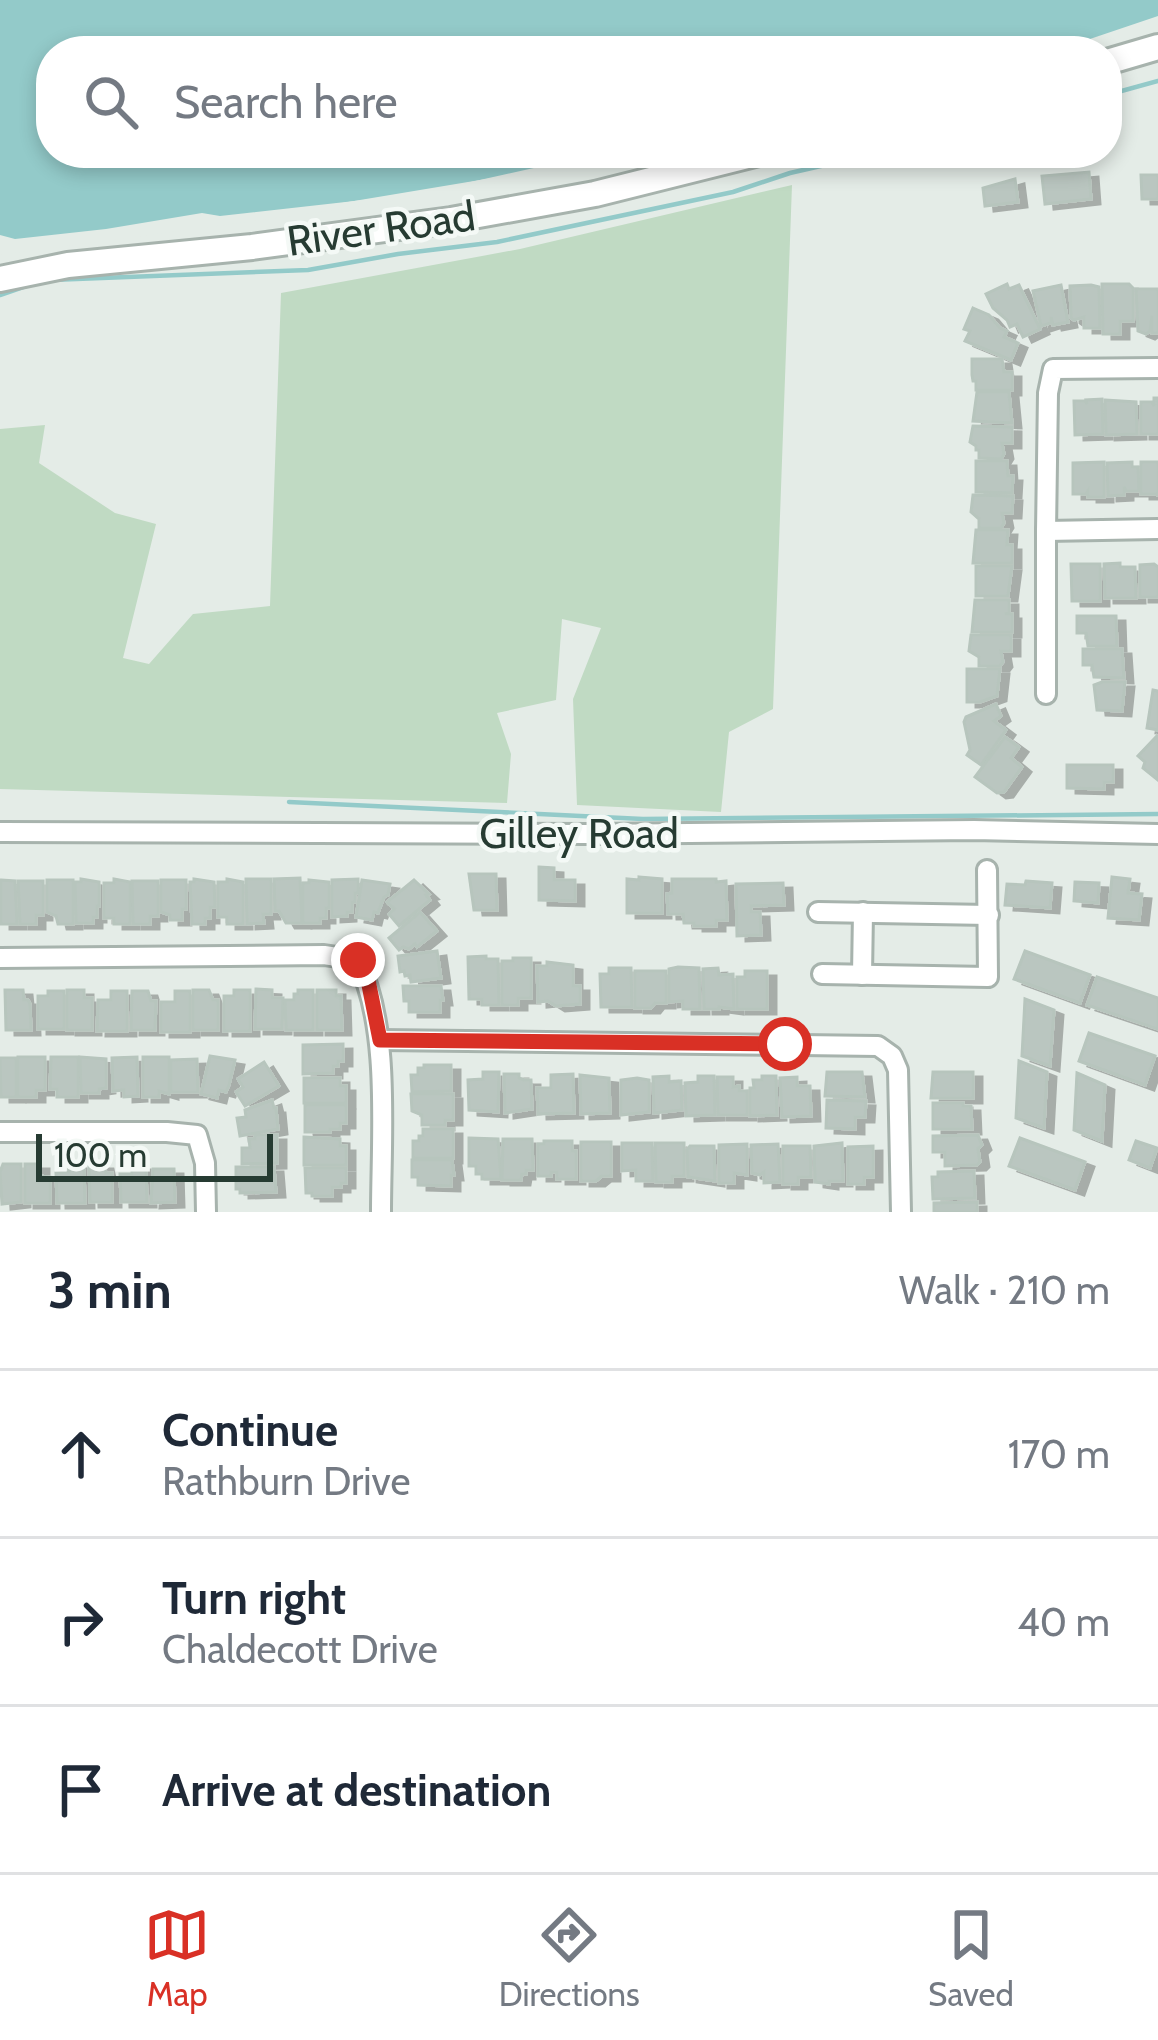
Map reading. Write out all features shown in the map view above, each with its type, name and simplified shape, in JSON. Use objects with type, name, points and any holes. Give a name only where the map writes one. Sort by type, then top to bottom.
[{"type":"street","points":[[1122,57],[1158,46]]},
{"type":"street","name":"River Road","points":[[0,279],[68,265],[451,220],[595,194],[698,168]]},
{"type":"street","points":[[1046,694],[1048,394],[1054,369],[1158,368]]},
{"type":"street","points":[[1046,531],[1158,529]]},
{"type":"street","name":"Gilley Road","points":[[0,832],[988,830],[1158,834]]},
{"type":"street","points":[[822,974],[988,977],[987,870]]},
{"type":"street","points":[[818,911],[988,915]]},
{"type":"street","points":[[862,912],[862,975]]},
{"type":"street","points":[[0,958],[324,956],[358,960],[368,980],[380,1040],[381,1212]]},
{"type":"street","points":[[380,1040],[885,1049],[898,1070],[901,1212]]},
{"type":"street","points":[[0,1132],[197,1135],[206,1163],[206,1212]]},
{"type":"green space","points":[[792,185],[773,709],[729,732],[721,812],[577,805],[573,699],[601,628],[562,619],[556,700],[497,713],[511,754],[507,803],[0,789],[0,429],[45,425],[39,463],[115,513],[156,524],[123,658],[149,664],[193,614],[270,606],[281,293],[520,249]]},
{"type":"water","points":[[0,0],[1158,0],[1158,21],[1114,36],[36,36],[36,168],[551,168],[342,203],[0,249]]},
{"type":"pier","points":[[1158,16],[1158,27],[1122,40],[1122,36],[1099,36]]},
{"type":"pier","points":[[534,168],[588,168],[343,209],[0,255],[0,235],[15,239],[202,213],[220,216],[417,194]]},
{"type":"building","points":[[1089,172],[1091,199],[1045,204],[1042,176]]},
{"type":"building","points":[[1141,175],[1158,175],[1158,199],[1142,199]]},
{"type":"building","points":[[1015,179],[1018,202],[985,206],[983,188]]},
{"type":"building","points":[[1007,284],[1009,289],[1019,285],[1040,329],[1023,337],[1017,324],[1010,327],[993,308],[986,294]]},
{"type":"building","points":[[1102,284],[1133,288],[1133,321],[1120,321],[1120,334],[1103,334]]},
{"type":"building","points":[[1061,285],[1068,322],[1053,325],[1051,317],[1051,323],[1041,326],[1033,291]]},
{"type":"building","points":[[1070,286],[1099,287],[1100,328],[1084,328],[1084,317],[1071,318]]},
{"type":"building","points":[[1136,289],[1158,289],[1158,333],[1152,333],[1152,316],[1150,331],[1138,331]]},
{"type":"building","points":[[973,308],[989,315],[1007,331],[1004,337],[1018,343],[1011,360],[965,341],[970,331],[964,329]]},
{"type":"building","points":[[972,359],[1002,359],[1004,372],[1012,372],[1012,390],[976,390]]},
{"type":"building","points":[[977,392],[1009,392],[1012,423],[973,421]]},
{"type":"building","points":[[1158,398],[1158,434],[1141,434],[1141,402],[1154,406]]},
{"type":"building","points":[[1102,399],[1103,434],[1075,435],[1074,401],[1087,404],[1086,400]]},
{"type":"building","points":[[1105,400],[1136,402],[1137,434],[1106,435]]},
{"type":"building","points":[[973,426],[1012,427],[1012,443],[1002,443],[1001,459],[979,458],[979,450],[970,442]]},
{"type":"building","points":[[976,461],[1007,461],[1008,476],[1013,476],[1012,493],[976,492]]},
{"type":"building","points":[[1104,462],[1104,497],[1088,497],[1088,491],[1073,494],[1073,463]]},
{"type":"building","points":[[1132,462],[1132,467],[1138,467],[1139,491],[1124,487],[1124,495],[1108,496],[1107,463]]},
{"type":"building","points":[[1141,462],[1158,462],[1158,496],[1141,494]]},
{"type":"building","points":[[973,495],[1013,496],[1012,513],[1002,513],[1001,528],[979,528],[979,519],[971,512]]},
{"type":"building","points":[[976,530],[1008,530],[1012,563],[973,563]]},
{"type":"building","points":[[1120,563],[1120,567],[1135,567],[1136,598],[1105,598],[1104,564]]},
{"type":"building","points":[[1071,564],[1100,564],[1100,601],[1072,601]]},
{"type":"building","points":[[1140,565],[1158,567],[1158,597],[1140,597]]},
{"type":"building","points":[[976,566],[1012,566],[1008,596],[976,596]]},
{"type":"building","points":[[975,600],[1009,600],[1005,614],[1012,614],[1012,632],[972,632]]},
{"type":"building","points":[[1077,616],[1116,616],[1117,646],[1088,646],[1086,633],[1077,633]]},
{"type":"building","points":[[971,635],[1011,635],[1011,651],[1001,651],[1000,666],[979,666],[979,657],[969,651]]},
{"type":"building","points":[[1083,649],[1122,649],[1124,678],[1094,677],[1092,665],[1083,665]]},
{"type":"building","points":[[967,669],[1000,669],[997,696],[967,702]]},
{"type":"building","points":[[1125,682],[1122,711],[1097,710],[1094,685]]},
{"type":"building","points":[[1153,690],[1158,691],[1158,730],[1147,728]]},
{"type":"building","points":[[996,704],[1001,716],[994,721],[1006,730],[981,765],[967,755],[964,722]]},
{"type":"building","points":[[1157,736],[1158,780],[1143,768],[1145,762],[1138,756]]},
{"type":"building","points":[[1005,737],[1019,747],[1011,758],[1022,767],[1004,792],[997,793],[975,777]]},
{"type":"building","points":[[1067,765],[1113,765],[1113,782],[1104,782],[1104,789],[1067,788]]},
{"type":"building","points":[[539,867],[554,868],[554,880],[575,880],[575,901],[539,900]]},
{"type":"building","points":[[469,874],[496,874],[497,910],[474,910]]},
{"type":"building","points":[[1112,877],[1130,879],[1128,893],[1142,894],[1139,920],[1108,918]]},
{"type":"building","points":[[300,878],[302,923],[286,923],[275,911],[274,879]]},
{"type":"building","points":[[114,879],[130,882],[130,924],[104,918],[104,883],[114,883]]},
{"type":"building","points":[[246,879],[271,879],[271,914],[263,914],[264,923],[247,924]]},
{"type":"building","points":[[358,879],[352,912],[332,917],[332,880]]},
{"type":"building","points":[[627,879],[662,879],[662,913],[627,913]]},
{"type":"building","points":[[672,879],[726,881],[727,920],[716,920],[716,926],[694,926],[684,923],[683,914],[668,914]]},
{"type":"building","points":[[1,880],[15,881],[17,924],[1,924]]},
{"type":"building","points":[[47,880],[73,880],[73,924],[58,924],[56,916],[47,912]]},
{"type":"building","points":[[161,880],[186,880],[182,920],[170,920],[170,915],[161,912]]},
{"type":"building","points":[[362,880],[390,884],[372,920],[356,917]]},
{"type":"building","points":[[414,880],[430,900],[399,926],[387,902]]},
{"type":"building","points":[[18,881],[43,881],[43,915],[36,915],[36,924],[20,924]]},
{"type":"building","points":[[132,881],[158,881],[158,916],[150,916],[150,924],[133,924]]},
{"type":"building","points":[[1026,881],[1052,883],[1050,908],[1005,905],[1007,884],[1025,885]]},
{"type":"building","points":[[75,882],[99,882],[93,923],[76,923]]},
{"type":"building","points":[[190,882],[214,882],[215,907],[210,907],[205,924],[192,924]]},
{"type":"building","points":[[218,882],[243,882],[243,924],[227,924],[227,917],[218,917]]},
{"type":"building","points":[[329,882],[329,908],[320,923],[303,923],[303,883]]},
{"type":"building","points":[[1075,882],[1099,883],[1098,903],[1074,901]]},
{"type":"building","points":[[783,883],[784,905],[751,906],[751,912],[760,912],[761,935],[737,936],[736,884]]},
{"type":"building","points":[[420,912],[437,931],[417,947],[399,950],[389,938]]},
{"type":"building","points":[[437,951],[441,978],[411,982],[410,975],[400,972],[398,956]]},
{"type":"building","points":[[1025,951],[1090,975],[1080,1003],[1014,979]]},
{"type":"building","points":[[468,957],[498,959],[499,1005],[469,999]]},
{"type":"building","points":[[531,958],[531,998],[518,998],[518,1005],[502,1005],[502,961]]},
{"type":"building","points":[[547,962],[573,965],[573,986],[580,986],[580,1004],[538,1002],[537,966],[547,966]]},
{"type":"building","points":[[609,968],[631,968],[632,1007],[601,1007],[600,974],[609,974]]},
{"type":"building","points":[[699,968],[700,1009],[683,1009],[683,1001],[669,1002],[669,969]]},
{"type":"building","points":[[718,968],[719,975],[733,974],[734,1009],[704,1009],[703,969]]},
{"type":"building","points":[[635,971],[666,971],[666,1003],[635,1008]]},
{"type":"building","points":[[745,971],[767,971],[767,1009],[737,1009],[737,977],[745,977]]},
{"type":"building","points":[[1097,977],[1158,998],[1158,1029],[1087,1005]]},
{"type":"building","points":[[403,986],[441,986],[440,1012],[409,1012]]},
{"type":"building","points":[[256,989],[272,990],[272,998],[283,998],[282,1029],[255,1029]]},
{"type":"building","points":[[5,990],[23,990],[30,1004],[31,1030],[6,1030]]},
{"type":"building","points":[[67,990],[84,990],[84,998],[92,998],[92,1030],[67,1030]]},
{"type":"building","points":[[193,990],[209,990],[213,1000],[218,1000],[218,1030],[193,1030]]},
{"type":"building","points":[[234,990],[250,990],[250,1031],[224,1031],[224,996],[234,996]]},
{"type":"building","points":[[298,990],[313,990],[313,1030],[286,1030],[285,1000],[294,1000]]},
{"type":"building","points":[[317,990],[336,990],[336,996],[341,996],[342,1030],[317,1030]]},
{"type":"building","points":[[48,991],[64,991],[64,1029],[38,1029],[38,996],[48,996]]},
{"type":"building","points":[[111,991],[127,991],[127,1031],[97,1031],[98,1000],[111,1000]]},
{"type":"building","points":[[132,991],[148,991],[151,1001],[156,1001],[155,1030],[131,1030]]},
{"type":"building","points":[[175,991],[190,991],[190,1032],[161,1032],[161,1002],[175,1002]]},
{"type":"building","points":[[1025,999],[1054,1010],[1050,1066],[1022,1056]]},
{"type":"building","points":[[1089,1033],[1155,1056],[1145,1085],[1079,1061]]},
{"type":"building","points":[[343,1044],[343,1061],[333,1066],[333,1073],[303,1074],[303,1045]]},
{"type":"building","points":[[210,1056],[235,1060],[226,1092],[219,1090],[217,1098],[201,1094]]},
{"type":"building","points":[[18,1057],[45,1057],[45,1090],[36,1090],[36,1097],[18,1097]]},
{"type":"building","points":[[51,1057],[78,1057],[78,1097],[57,1097],[57,1089],[50,1089]]},
{"type":"building","points":[[80,1057],[106,1059],[106,1088],[99,1093],[81,1093]]},
{"type":"building","points":[[137,1057],[138,1096],[124,1097],[124,1090],[113,1091],[112,1058]]},
{"type":"building","points":[[143,1057],[169,1057],[169,1094],[159,1091],[159,1097],[143,1097]]},
{"type":"building","points":[[0,1058],[16,1058],[16,1097],[1,1097]]},
{"type":"building","points":[[197,1059],[198,1092],[171,1092],[171,1060]]},
{"type":"building","points":[[1019,1061],[1047,1072],[1044,1128],[1016,1118]]},
{"type":"building","points":[[264,1062],[279,1086],[245,1106],[236,1092],[243,1087],[238,1079]]},
{"type":"building","points":[[451,1065],[451,1091],[412,1092],[411,1075],[418,1075],[418,1068]]},
{"type":"building","points":[[483,1072],[499,1072],[498,1112],[469,1110],[468,1080],[483,1079]]},
{"type":"building","points":[[827,1072],[862,1072],[865,1097],[825,1096]]},
{"type":"building","points":[[933,1072],[973,1072],[973,1098],[931,1098]]},
{"type":"building","points":[[1077,1073],[1105,1085],[1102,1141],[1074,1130]]},
{"type":"building","points":[[504,1074],[531,1080],[532,1109],[505,1113]]},
{"type":"building","points":[[573,1074],[574,1113],[538,1114],[537,1088],[551,1088],[551,1075]]},
{"type":"building","points":[[580,1075],[609,1078],[610,1113],[581,1114]]},
{"type":"building","points":[[669,1076],[669,1082],[681,1081],[682,1110],[654,1113],[653,1077]]},
{"type":"building","points":[[698,1076],[714,1076],[715,1115],[686,1116],[685,1083],[698,1082]]},
{"type":"building","points":[[762,1076],[776,1076],[777,1115],[750,1116],[750,1088]]},
{"type":"building","points":[[717,1077],[733,1077],[733,1087],[747,1091],[747,1115],[718,1115]]},
{"type":"building","points":[[797,1077],[797,1086],[810,1086],[811,1116],[782,1117],[780,1078]]},
{"type":"building","points":[[304,1078],[340,1078],[340,1086],[346,1086],[346,1103],[304,1103]]},
{"type":"building","points":[[621,1080],[649,1080],[649,1112],[621,1115]]},
{"type":"building","points":[[411,1094],[453,1094],[453,1120],[445,1120],[445,1125],[422,1125],[422,1115],[412,1111]]},
{"type":"building","points":[[272,1100],[278,1129],[240,1136],[237,1118]]},
{"type":"building","points":[[827,1100],[866,1101],[865,1117],[855,1117],[855,1129],[826,1128]]},
{"type":"building","points":[[933,1103],[971,1106],[972,1129],[933,1129]]},
{"type":"building","points":[[305,1105],[346,1105],[346,1123],[330,1132],[305,1132]]},
{"type":"building","points":[[423,1129],[453,1129],[453,1158],[413,1158],[413,1141],[419,1141]]},
{"type":"building","points":[[277,1135],[277,1163],[242,1164],[242,1148],[250,1148],[249,1139]]},
{"type":"building","points":[[978,1135],[982,1145],[977,1165],[945,1166],[945,1152],[933,1152],[933,1136]]},
{"type":"building","points":[[304,1137],[340,1139],[340,1146],[346,1146],[346,1165],[304,1165]]},
{"type":"building","points":[[469,1138],[498,1139],[501,1179],[482,1179],[476,1166],[469,1166]]},
{"type":"building","points":[[1020,1138],[1085,1162],[1075,1190],[1009,1166]]},
{"type":"building","points":[[503,1139],[532,1139],[533,1170],[526,1170],[521,1180],[502,1180]]},
{"type":"building","points":[[572,1141],[576,1179],[557,1179],[557,1172],[538,1176],[538,1144]]},
{"type":"building","points":[[1136,1141],[1157,1148],[1150,1168],[1129,1160]]},
{"type":"building","points":[[581,1142],[611,1142],[611,1176],[581,1181]]},
{"type":"building","points":[[622,1143],[652,1143],[653,1181],[636,1181],[636,1170],[622,1171]]},
{"type":"building","points":[[655,1143],[684,1143],[684,1176],[656,1182]]},
{"type":"building","points":[[842,1143],[843,1181],[815,1182],[814,1146]]},
{"type":"building","points":[[747,1144],[747,1175],[734,1173],[734,1183],[719,1183],[719,1145]]},
{"type":"building","points":[[778,1144],[780,1182],[764,1183],[764,1172],[752,1173],[751,1145]]},
{"type":"building","points":[[690,1146],[714,1146],[715,1181],[688,1177]]},
{"type":"building","points":[[783,1146],[810,1146],[811,1177],[798,1177],[798,1184],[783,1184]]},
{"type":"building","points":[[873,1146],[873,1177],[864,1177],[864,1184],[848,1184],[848,1147]]},
{"type":"building","points":[[412,1160],[452,1160],[451,1186],[418,1185],[418,1177],[412,1177]]},
{"type":"building","points":[[3,1164],[21,1164],[21,1202],[2,1204]]},
{"type":"building","points":[[25,1164],[40,1164],[40,1176],[50,1177],[50,1203],[25,1203]]},
{"type":"building","points":[[68,1164],[84,1164],[85,1203],[57,1203],[56,1173],[69,1172]]},
{"type":"building","points":[[89,1164],[104,1164],[106,1173],[112,1173],[112,1202],[90,1202]]},
{"type":"building","points":[[132,1165],[146,1165],[147,1202],[121,1202],[120,1174],[132,1174]]},
{"type":"building","points":[[236,1167],[274,1167],[276,1192],[240,1193]]},
{"type":"building","points":[[305,1168],[346,1168],[346,1183],[332,1187],[332,1196],[312,1196],[306,1193]]},
{"type":"building","points":[[153,1169],[174,1169],[175,1202],[151,1203]]},
{"type":"building","points":[[974,1171],[975,1198],[933,1199],[932,1177],[938,1177],[938,1172]]},
{"type":"building","points":[[977,1202],[977,1212],[934,1212],[934,1203]]},
{"type":"waterway","points":[[1122,91],[1158,81]]},
{"type":"waterway","points":[[51,280],[308,270],[497,242],[733,192],[812,168]]},
{"type":"waterway","points":[[0,295],[29,285]]},
{"type":"waterway","points":[[289,802],[643,819],[1158,814]]},
{"type":"route","points":[[358,960],[368,980],[380,1040],[785,1044]]}]
